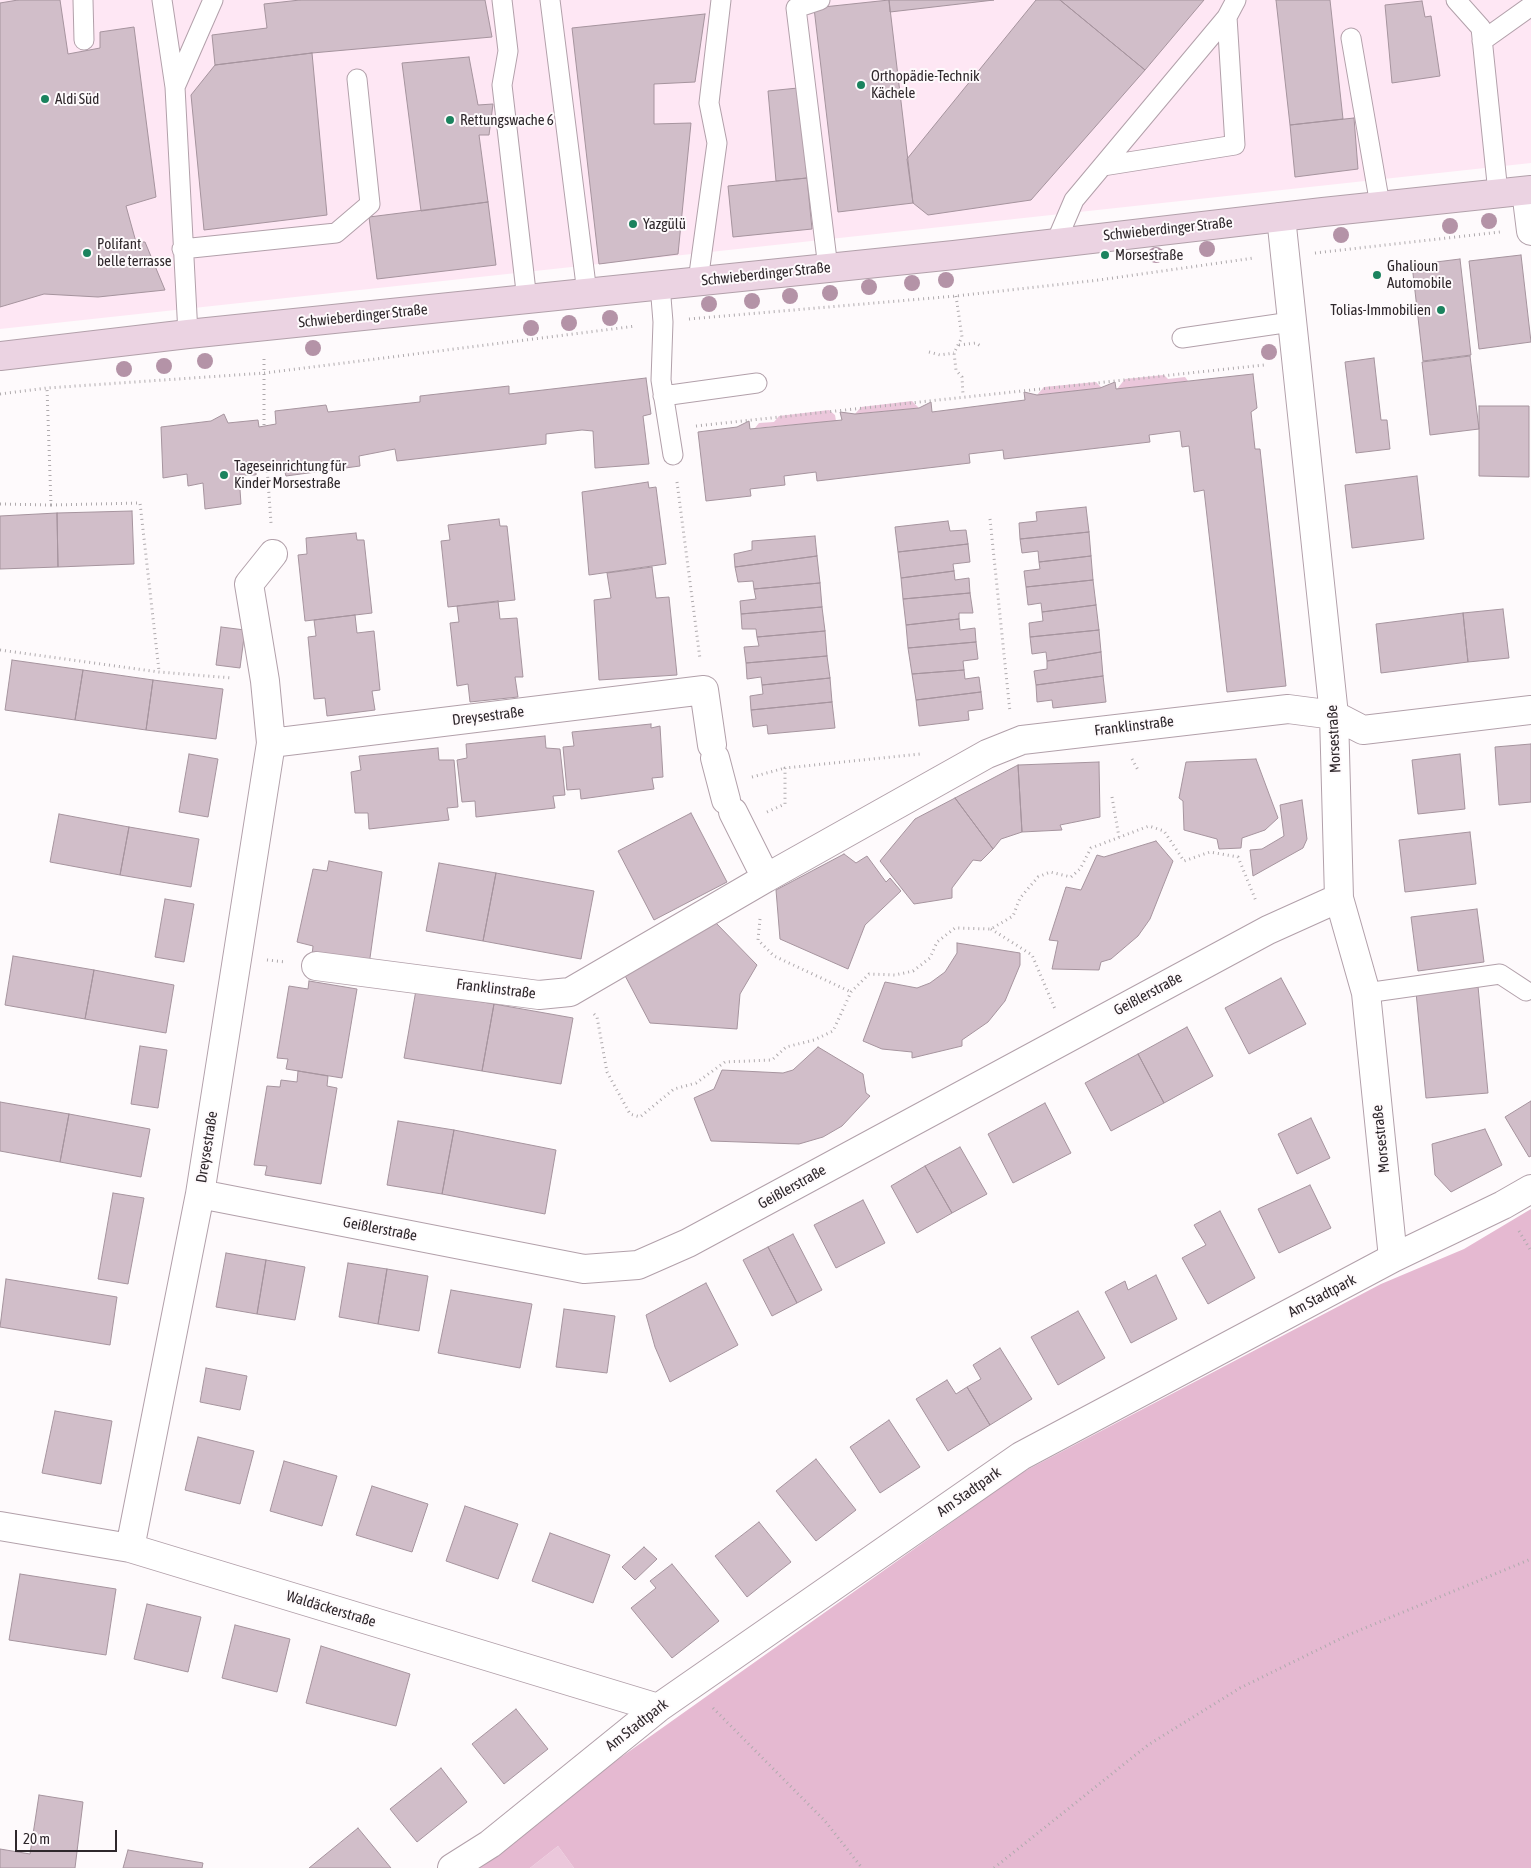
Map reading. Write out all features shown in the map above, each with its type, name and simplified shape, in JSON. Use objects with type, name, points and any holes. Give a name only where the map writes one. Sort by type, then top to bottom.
[{"type":"main road","name":"Schwieberdinger Straße","points":[[0,356],[188,334],[828,268],[1529,191]]},
{"type":"street","points":[[1529,191],[1531,230]]},
{"type":"street","name":"Morsestraße","points":[[1281,217],[1334,715],[1339,898],[1366,993],[1393,1258]]},
{"type":"street","name":"Dreysestraße","points":[[130,1548],[200,1194],[271,742],[265,681],[249,584],[273,554]]},
{"type":"street","points":[[704,690],[713,752],[732,812],[764,879]]},
{"type":"street","name":"Dreysestraße","points":[[271,742],[704,690]]},
{"type":"street","name":"Franklinstraße","points":[[316,966],[539,995],[570,992],[764,879],[987,754],[1022,740],[1288,709],[1334,715],[1363,730],[1531,710]]},
{"type":"street","name":"Geißlerstraße","points":[[200,1194],[584,1270],[638,1265],[688,1243],[1070,1035],[1268,930],[1339,898]]},
{"type":"street","name":"Am Stadtpark","points":[[452,1868],[490,1844],[658,1708],[1021,1456],[1393,1258],[1503,1205],[1531,1189]]},
{"type":"street","name":"Waldäckerstraße","points":[[0,1526],[130,1548],[658,1708]]},
{"type":"lane","points":[[83,0],[84,40]]},
{"type":"lane","points":[[175,87],[214,0]]},
{"type":"lane","points":[[502,0],[508,51],[502,86],[526,300]]},
{"type":"lane","points":[[550,0],[587,293]]},
{"type":"lane","points":[[698,281],[716,143],[709,103],[721,0]]},
{"type":"lane","points":[[820,0],[796,8],[828,268]]},
{"type":"lane","points":[[1056,242],[1074,200],[1227,17],[1236,0]]},
{"type":"lane","points":[[1456,0],[1481,28],[1498,193]]},
{"type":"lane","points":[[157,1],[175,87],[182,249],[188,334]]},
{"type":"lane","points":[[1482,40],[1531,6]]},
{"type":"lane","points":[[1103,166],[1235,145],[1227,17]]},
{"type":"lane","points":[[1351,38],[1380,206]]},
{"type":"lane","points":[[182,249],[336,234],[370,204],[356,79]]},
{"type":"lane","points":[[660,285],[663,322],[661,380],[673,455]]},
{"type":"lane","points":[[1182,338],[1291,322]]},
{"type":"lane","points":[[663,396],[757,383]]},
{"type":"lane","points":[[1366,993],[1500,974],[1526,991]]},
{"type":"path","points":[[0,394],[47,388],[265,373],[663,322],[956,296],[1285,256],[1531,230]]},
{"type":"path","points":[[956,296],[962,337],[954,353],[956,370],[962,376],[963,396]]},
{"type":"path","points":[[263,326],[265,373],[264,425]]},
{"type":"path","points":[[958,346],[976,343],[982,347]]},
{"type":"path","points":[[929,352],[940,355],[954,353]]},
{"type":"path","points":[[721,422],[1295,362]]},
{"type":"path","points":[[47,388],[51,505]]},
{"type":"path","points":[[673,455],[704,690]]},
{"type":"path","points":[[267,466],[273,554]]},
{"type":"path","points":[[0,504],[140,503],[159,672]]},
{"type":"path","points":[[990,519],[1013,744]]},
{"type":"path","points":[[0,650],[159,672],[265,681]]},
{"type":"path","points":[[732,812],[785,804],[785,768],[942,751],[956,773]]},
{"type":"path","points":[[1112,797],[1119,838]]},
{"type":"path","points":[[991,929],[1013,916],[1020,898],[1038,877],[1050,872],[1071,877],[1080,869],[1091,848],[1149,826],[1164,831],[1184,861],[1210,852],[1238,857],[1268,930]]},
{"type":"path","points":[[764,879],[758,940],[774,956],[851,992]]},
{"type":"path","points":[[570,992],[597,1017],[607,1072],[630,1114],[640,1117],[674,1088],[696,1083],[724,1062],[772,1060],[786,1047],[814,1040],[833,1031],[851,992],[869,974],[895,975],[913,971],[930,958],[936,942],[955,928],[991,929],[1032,955],[1056,1012],[1070,1035]]},
{"type":"path","points":[[994,1868],[1148,1745],[1240,1688],[1348,1635],[1531,1559]]},
{"type":"path","points":[[690,1685],[824,1821],[862,1868]]},
{"type":"shaded area","points":[[0,0],[1531,0],[1531,163],[0,329]]},
{"type":"shaded area","points":[[1164,375],[1168,379],[1185,377],[1188,381],[1117,389],[1125,379]]},
{"type":"shaded area","points":[[1096,382],[1102,388],[1037,395],[1044,387]]},
{"type":"shaded area","points":[[912,401],[919,408],[855,414],[861,407]]},
{"type":"shaded area","points":[[829,410],[835,415],[836,421],[755,428],[759,423],[774,422],[779,416]]},
{"type":"shaded area","points":[[1531,1209],[1531,1868],[574,1868],[558,1846],[530,1868],[465,1868],[1021,1473],[1381,1284],[1464,1249]]},
{"type":"shaded area","points":[[558,1846],[574,1868],[530,1868]]},
{"type":"building","points":[[18,0],[60,0],[68,54],[100,48],[100,32],[134,27],[156,197],[126,206],[136,242],[145,242],[165,290],[98,297],[44,294],[0,307],[0,3]]},
{"type":"building","points":[[300,0],[485,0],[492,37],[312,53],[215,65],[212,35],[267,28],[264,4]]},
{"type":"building","name":"Orthopädie-Technik Kächele","points":[[889,0],[913,203],[838,212],[814,8]]},
{"type":"building","points":[[889,0],[994,0],[890,12]]},
{"type":"building","points":[[1036,0],[1060,0],[1145,70],[1031,200],[928,215],[913,203],[907,159]]},
{"type":"building","points":[[1060,0],[1204,0],[1145,70]]},
{"type":"building","points":[[1276,0],[1330,0],[1343,119],[1290,125]]},
{"type":"building","points":[[1422,1],[1425,17],[1431,16],[1440,76],[1392,83],[1385,5]]},
{"type":"building","points":[[705,14],[695,82],[654,84],[654,124],[691,123],[678,254],[599,264],[572,28]]},
{"type":"building","points":[[312,53],[327,215],[204,230],[191,95],[215,65]]},
{"type":"building","name":"Rettungswache 6","points":[[469,57],[478,105],[493,104],[489,135],[479,135],[488,202],[421,211],[402,63]]},
{"type":"building","points":[[798,88],[807,178],[776,181],[768,91]]},
{"type":"building","points":[[1354,118],[1358,169],[1295,177],[1290,125]]},
{"type":"building","points":[[807,178],[812,229],[733,237],[728,186]]},
{"type":"building","points":[[488,202],[496,265],[377,279],[369,217]]},
{"type":"building","points":[[1521,255],[1531,342],[1479,349],[1469,261]]},
{"type":"building","name":"Tolias-Immobilien","points":[[1460,259],[1471,355],[1423,361],[1412,265]]},
{"type":"building","points":[[1470,356],[1479,429],[1430,435],[1422,362]]},
{"type":"building","points":[[1374,358],[1381,420],[1387,420],[1390,449],[1356,453],[1345,362]]},
{"type":"building","points":[[1253,374],[1257,408],[1251,412],[1255,449],[1260,449],[1286,686],[1227,692],[1204,490],[1194,492],[1189,446],[1182,447],[1180,431],[1149,435],[1150,442],[1004,459],[1003,450],[969,454],[970,463],[817,481],[816,472],[784,476],[785,485],[750,489],[751,496],[706,501],[698,432],[737,427],[749,421],[750,429],[842,420],[840,412],[855,414],[919,408],[931,402],[932,412],[1025,400],[1024,392],[1037,395],[1100,388],[1115,382],[1116,389]]},
{"type":"building","points":[[646,378],[651,414],[643,416],[649,464],[595,468],[593,431],[582,430],[546,434],[546,444],[397,461],[395,449],[359,456],[360,466],[286,476],[283,465],[256,467],[256,475],[239,475],[241,504],[205,509],[203,483],[188,486],[187,474],[163,478],[161,427],[211,421],[224,414],[228,423],[258,420],[259,427],[276,424],[275,411],[326,405],[328,412],[420,402],[420,396],[509,386],[509,394]]},
{"type":"building","points":[[1479,406],[1529,406],[1529,477],[1479,476]]},
{"type":"building","points":[[1417,476],[1424,539],[1352,548],[1345,485]]},
{"type":"building","points":[[648,482],[649,488],[656,487],[666,564],[589,575],[582,492]]},
{"type":"building","points":[[1086,507],[1089,532],[1020,539],[1019,523],[1037,521],[1036,512]]},
{"type":"building","points":[[132,511],[134,564],[58,567],[57,513]]},
{"type":"building","points":[[57,513],[58,567],[0,569],[0,516]]},
{"type":"building","points":[[499,519],[500,526],[507,526],[515,600],[448,607],[441,541],[450,540],[448,525]]},
{"type":"building","points":[[948,521],[950,531],[966,530],[968,544],[898,552],[895,527]]},
{"type":"building","points":[[1089,532],[1091,556],[1039,562],[1038,551],[1022,553],[1020,539]]},
{"type":"building","points":[[356,533],[357,540],[364,540],[372,613],[305,621],[298,555],[307,554],[306,538]]},
{"type":"building","points":[[815,536],[817,556],[735,567],[734,554],[752,550],[752,541]]},
{"type":"building","points":[[968,544],[970,562],[953,564],[954,571],[901,578],[898,552]]},
{"type":"building","points":[[817,556],[820,583],[754,589],[753,581],[738,582],[735,567]]},
{"type":"building","points":[[1091,556],[1093,580],[1026,587],[1024,571],[1040,569],[1039,562]]},
{"type":"building","points":[[652,567],[656,598],[669,597],[677,675],[599,680],[594,600],[611,598],[607,573]]},
{"type":"building","points":[[954,571],[955,580],[969,578],[970,593],[903,599],[901,578]]},
{"type":"building","points":[[1093,580],[1096,605],[1042,612],[1041,603],[1028,605],[1026,587]]},
{"type":"building","points":[[820,583],[822,607],[741,614],[740,601],[756,599],[754,589]]},
{"type":"building","points":[[970,593],[973,613],[959,613],[959,619],[906,625],[903,599]]},
{"type":"building","points":[[498,601],[500,619],[517,618],[523,677],[515,677],[518,697],[470,702],[468,684],[457,686],[450,623],[459,622],[457,606]]},
{"type":"building","points":[[1096,605],[1099,630],[1030,637],[1029,623],[1043,621],[1042,612]]},
{"type":"building","points":[[822,607],[825,631],[757,637],[756,629],[742,629],[741,614]]},
{"type":"building","points":[[1503,609],[1509,658],[1468,662],[1463,613]]},
{"type":"building","points":[[1463,613],[1468,662],[1381,673],[1376,624]]},
{"type":"building","points":[[355,615],[357,633],[374,631],[380,690],[372,691],[375,710],[327,716],[325,698],[314,699],[308,637],[316,636],[314,620]]},
{"type":"building","points":[[959,619],[960,630],[975,628],[976,642],[908,648],[906,625]]},
{"type":"building","points":[[221,627],[245,630],[240,668],[216,665]]},
{"type":"building","points":[[1099,630],[1101,652],[1047,661],[1046,652],[1032,654],[1030,637]]},
{"type":"building","points":[[825,631],[827,656],[746,663],[744,647],[759,646],[757,637]]},
{"type":"building","points":[[976,642],[978,659],[963,661],[964,670],[912,674],[908,648]]},
{"type":"building","points":[[1101,652],[1103,676],[1036,685],[1034,671],[1047,669],[1047,661]]},
{"type":"building","points":[[827,656],[830,678],[762,685],[761,677],[747,679],[746,663]]},
{"type":"building","points":[[12,660],[83,670],[75,720],[5,710]]},
{"type":"building","points":[[83,670],[153,680],[146,730],[75,720]]},
{"type":"building","points":[[964,670],[965,679],[979,677],[981,692],[916,700],[912,674]]},
{"type":"building","points":[[1103,676],[1106,702],[1053,708],[1052,700],[1037,702],[1036,685]]},
{"type":"building","points":[[830,678],[832,702],[751,710],[750,696],[763,694],[762,685]]},
{"type":"building","points":[[153,680],[223,689],[216,739],[146,730]]},
{"type":"building","points":[[981,692],[983,709],[968,711],[969,720],[919,726],[916,700]]},
{"type":"building","points":[[832,702],[835,728],[768,734],[767,725],[753,727],[751,710]]},
{"type":"building","points":[[651,724],[651,728],[660,726],[663,777],[652,778],[654,789],[581,799],[580,789],[567,790],[563,747],[574,746],[572,732]]},
{"type":"building","points":[[545,736],[546,748],[560,749],[565,795],[553,796],[555,808],[476,817],[475,801],[462,802],[457,760],[467,758],[466,744]]},
{"type":"building","points":[[1531,744],[1531,802],[1499,805],[1495,747]]},
{"type":"building","points":[[438,748],[439,760],[454,760],[458,807],[447,808],[449,820],[369,829],[368,813],[355,813],[351,772],[361,770],[359,756]]},
{"type":"building","points":[[189,754],[218,759],[208,817],[179,812]]},
{"type":"building","points":[[1460,754],[1465,809],[1418,814],[1412,760]]},
{"type":"building","points":[[1256,759],[1278,818],[1265,830],[1242,838],[1241,848],[1219,849],[1217,839],[1184,830],[1183,801],[1179,798],[1186,762]]},
{"type":"building","points":[[1099,762],[1100,817],[1060,825],[1062,830],[1022,832],[1018,765]]},
{"type":"building","points":[[1018,765],[1022,832],[1001,839],[993,849],[955,798]]},
{"type":"building","points":[[955,798],[993,849],[981,861],[973,860],[952,888],[952,898],[914,904],[880,861],[915,819]]},
{"type":"building","points":[[1302,800],[1307,839],[1303,848],[1253,876],[1250,850],[1262,849],[1284,836],[1280,805]]},
{"type":"building","points":[[691,813],[727,882],[654,920],[618,851]]},
{"type":"building","points":[[59,814],[129,827],[120,875],[50,862]]},
{"type":"building","points":[[129,827],[199,839],[191,887],[120,875]]},
{"type":"building","points":[[1470,832],[1476,884],[1405,892],[1399,840]]},
{"type":"building","points":[[1156,841],[1173,861],[1150,919],[1138,936],[1111,959],[1101,962],[1099,970],[1052,969],[1058,941],[1049,940],[1066,887],[1081,890],[1097,855],[1104,857]]},
{"type":"building","points":[[844,854],[856,863],[867,856],[886,882],[890,878],[901,891],[865,925],[848,969],[780,939],[776,890]]},
{"type":"building","points":[[329,861],[382,872],[369,965],[312,956],[313,946],[297,942],[313,869],[327,871]]},
{"type":"building","points":[[439,863],[496,873],[483,941],[426,931]]},
{"type":"building","points":[[496,873],[594,891],[581,959],[483,941]]},
{"type":"building","points":[[165,899],[194,904],[184,962],[155,957]]},
{"type":"building","points":[[1477,909],[1484,962],[1418,971],[1411,917]]},
{"type":"building","points":[[715,922],[757,965],[740,994],[737,1029],[650,1023],[622,970]]},
{"type":"building","points":[[957,943],[1020,953],[1020,965],[1005,1001],[988,1022],[962,1040],[962,1046],[912,1058],[912,1052],[882,1049],[863,1041],[885,982],[917,988],[930,983],[945,972],[957,953]]},
{"type":"building","points":[[13,956],[94,970],[85,1019],[5,1005]]},
{"type":"building","points":[[94,970],[174,985],[166,1033],[85,1019]]},
{"type":"building","points":[[1281,978],[1306,1024],[1249,1054],[1225,1008]]},
{"type":"building","points":[[309,981],[357,989],[342,1078],[286,1069],[288,1059],[277,1058],[289,986],[308,989]]},
{"type":"building","points":[[1478,986],[1488,1093],[1426,1098],[1416,992]]},
{"type":"building","points":[[416,990],[494,1004],[482,1071],[404,1058]]},
{"type":"building","points":[[494,1004],[573,1018],[561,1084],[482,1071]]},
{"type":"building","points":[[1187,1027],[1213,1076],[1164,1103],[1138,1054]]},
{"type":"building","points":[[140,1046],[167,1050],[158,1108],[131,1104]]},
{"type":"building","points":[[818,1047],[863,1074],[866,1093],[870,1096],[842,1126],[823,1137],[799,1144],[711,1141],[694,1098],[714,1089],[722,1070],[783,1073],[793,1070]]},
{"type":"building","points":[[1138,1054],[1164,1103],[1111,1131],[1085,1083]]},
{"type":"building","points":[[298,1071],[328,1076],[327,1086],[337,1088],[321,1184],[265,1175],[267,1166],[254,1165],[267,1086],[280,1087],[281,1080],[297,1082]]},
{"type":"building","points":[[1531,1101],[1531,1156],[1529,1157],[1505,1117]]},
{"type":"building","points":[[0,1102],[69,1114],[60,1162],[0,1151]]},
{"type":"building","points":[[1045,1103],[1071,1153],[1013,1183],[988,1134]]},
{"type":"building","points":[[69,1114],[150,1129],[141,1177],[60,1162]]},
{"type":"building","points":[[1311,1118],[1330,1158],[1297,1174],[1278,1134]]},
{"type":"building","points":[[398,1121],[454,1130],[442,1194],[387,1185]]},
{"type":"building","points":[[1485,1129],[1502,1165],[1451,1192],[1435,1175],[1432,1144]]},
{"type":"building","points":[[454,1130],[556,1150],[545,1214],[442,1194]]},
{"type":"building","points":[[960,1147],[987,1194],[952,1213],[925,1166]]},
{"type":"building","points":[[925,1166],[952,1213],[917,1233],[891,1186]]},
{"type":"building","points":[[1310,1185],[1331,1228],[1279,1253],[1258,1209]]},
{"type":"building","points":[[113,1193],[144,1198],[128,1284],[98,1279]]},
{"type":"building","points":[[863,1200],[885,1243],[836,1268],[814,1225]]},
{"type":"building","points":[[1220,1211],[1255,1278],[1208,1304],[1182,1258],[1206,1245],[1194,1225]]},
{"type":"building","points":[[793,1234],[822,1290],[797,1303],[768,1247]]},
{"type":"building","points":[[768,1247],[797,1303],[772,1316],[743,1260]]},
{"type":"building","points":[[226,1253],[266,1260],[257,1314],[216,1307]]},
{"type":"building","points":[[266,1260],[305,1267],[295,1320],[257,1314]]},
{"type":"building","points":[[348,1263],[387,1269],[378,1324],[339,1317]]},
{"type":"building","points":[[387,1269],[428,1276],[419,1331],[378,1324]]},
{"type":"building","points":[[1156,1275],[1177,1319],[1131,1343],[1105,1292],[1125,1281],[1128,1290]]},
{"type":"building","points":[[6,1279],[117,1297],[110,1345],[0,1327]]},
{"type":"building","points":[[706,1283],[738,1345],[670,1382],[655,1347],[646,1315]]},
{"type":"building","points":[[451,1290],[532,1304],[520,1368],[438,1353]]},
{"type":"building","points":[[564,1309],[615,1316],[607,1373],[556,1367]]},
{"type":"building","points":[[1078,1311],[1105,1358],[1058,1385],[1031,1337]]},
{"type":"building","points":[[1000,1348],[1032,1399],[990,1425],[967,1387],[981,1379],[973,1365]]},
{"type":"building","points":[[206,1368],[247,1376],[240,1410],[200,1402]]},
{"type":"building","points":[[947,1380],[956,1394],[967,1387],[990,1425],[948,1451],[916,1399]]},
{"type":"building","points":[[55,1411],[112,1421],[101,1484],[42,1473]]},
{"type":"building","points":[[889,1420],[920,1467],[880,1493],[850,1447]]},
{"type":"building","points":[[198,1437],[254,1451],[240,1504],[185,1490]]},
{"type":"building","points":[[816,1459],[856,1510],[816,1541],[776,1491]]},
{"type":"building","points":[[284,1461],[337,1476],[322,1526],[270,1511]]},
{"type":"building","points":[[372,1486],[428,1504],[412,1552],[356,1535]]},
{"type":"building","points":[[465,1506],[518,1524],[498,1579],[446,1561]]},
{"type":"building","points":[[759,1522],[791,1562],[747,1597],[715,1556]]},
{"type":"building","points":[[550,1533],[610,1555],[593,1603],[532,1581]]},
{"type":"building","points":[[644,1547],[657,1559],[635,1580],[622,1567]]},
{"type":"building","points":[[672,1564],[719,1621],[672,1658],[631,1608],[656,1588],[650,1581]]},
{"type":"building","points":[[20,1574],[116,1589],[106,1655],[9,1640]]},
{"type":"building","points":[[147,1604],[201,1617],[188,1672],[134,1659]]},
{"type":"building","points":[[235,1625],[290,1639],[277,1692],[222,1678]]},
{"type":"building","points":[[321,1646],[410,1674],[396,1726],[306,1703]]},
{"type":"building","points":[[516,1709],[548,1749],[504,1784],[472,1744]]},
{"type":"building","points":[[441,1768],[467,1802],[417,1842],[390,1809]]},
{"type":"building","points":[[39,1795],[83,1802],[75,1868],[0,1868],[0,1849],[30,1854]]},
{"type":"building","points":[[358,1828],[391,1868],[309,1868]]},
{"type":"building","points":[[128,1850],[203,1863],[202,1868],[123,1868]]},
{"type":"place","name":"Orthopädie-Technik Kächele","points":[[861,85]]},
{"type":"place","name":"Aldi Süd","points":[[45,99]]},
{"type":"place","name":"Rettungswache 6","points":[[450,120]]},
{"type":"place","name":"Yazgülü","points":[[633,224]]},
{"type":"place","name":"Polifant belle terrasse","points":[[87,253]]},
{"type":"place","name":"Morsestraße","points":[[1105,255]]},
{"type":"place","name":"Ghalioun Automobile","points":[[1377,275]]},
{"type":"place","name":"Tolias-Immobilien","points":[[1441,310]]},
{"type":"place","name":"Tageseinrichtung für Kinder Morsestraße","points":[[224,475]]}]
